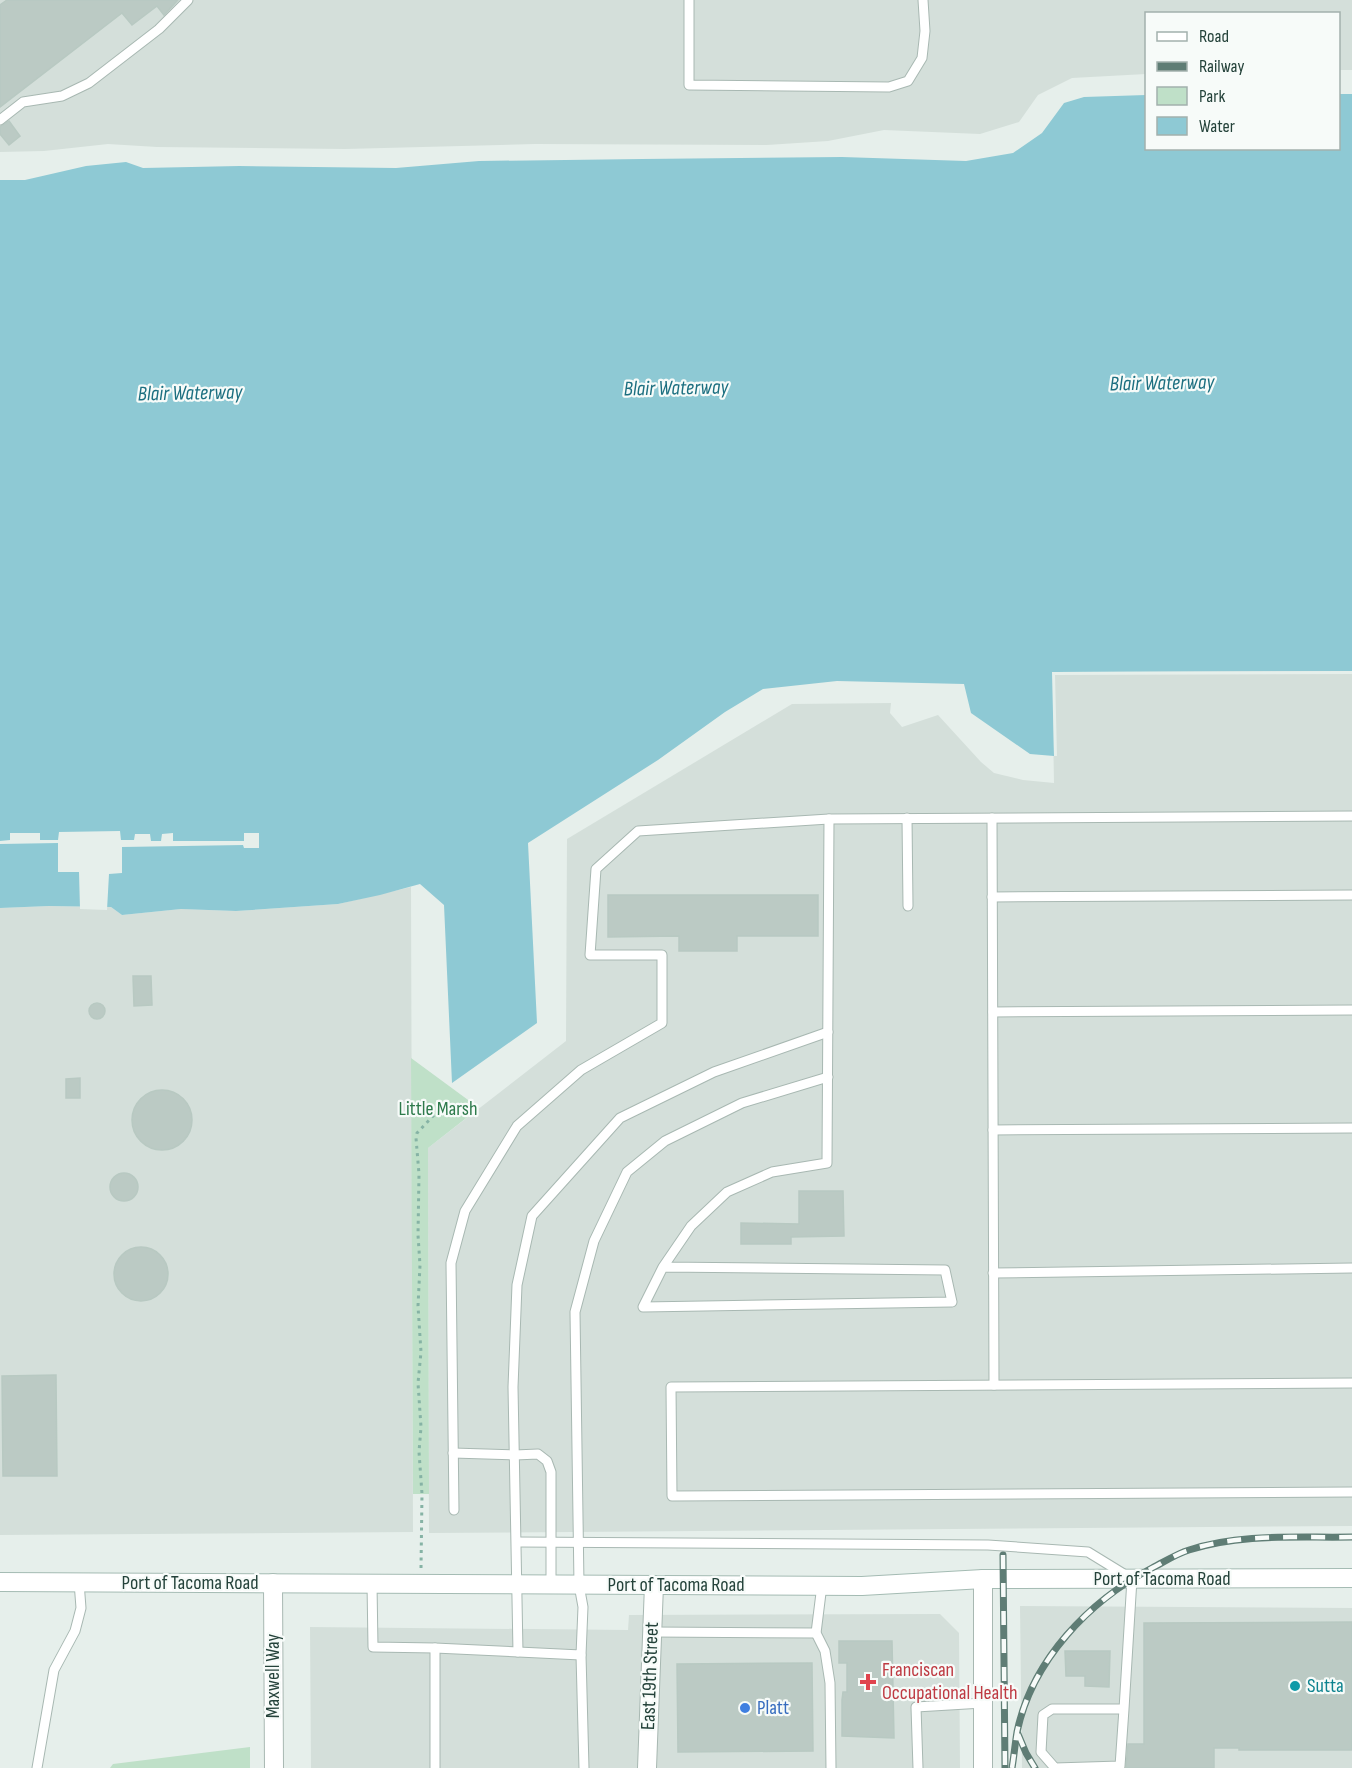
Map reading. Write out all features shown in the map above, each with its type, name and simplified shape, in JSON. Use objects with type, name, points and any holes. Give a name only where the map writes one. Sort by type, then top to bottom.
[{"type":"main road","name":"Port of Tacoma Road","points":[[0,1582],[862,1586],[983,1579],[1352,1578]]},
{"type":"main road","points":[[983,1579],[983,1768]]},
{"type":"main road","name":"Maxwell Way","points":[[273,1583],[274,1768]]},
{"type":"main road","name":"East 19th Street","points":[[647,1768],[654,1585]]},
{"type":"lane","points":[[0,120],[23,102],[62,96],[89,83],[159,28],[188,0]]},
{"type":"lane","points":[[689,0],[689,85],[889,87],[908,81],[922,58],[925,32],[923,0]]},
{"type":"lane","points":[[454,1510],[451,1263],[465,1211],[517,1126],[581,1070],[662,1023],[662,955],[590,955],[596,869],[639,831],[829,819],[1352,816]]},
{"type":"lane","points":[[992,818],[994,1385]]},
{"type":"lane","points":[[663,1267],[945,1270],[952,1302],[642,1307],[663,1267],[691,1226],[727,1192],[772,1172],[827,1163],[829,819]]},
{"type":"lane","points":[[907,819],[908,906]]},
{"type":"lane","points":[[992,897],[1352,895]]},
{"type":"lane","points":[[993,1012],[1352,1010]]},
{"type":"lane","points":[[518,1652],[513,1387],[517,1285],[532,1216],[620,1118],[714,1072],[828,1032]]},
{"type":"lane","points":[[584,1768],[581,1654],[583,1607],[579,1585],[575,1312],[594,1241],[627,1172],[665,1141],[742,1103],[828,1077]]},
{"type":"lane","points":[[993,1130],[1352,1128]]},
{"type":"lane","points":[[993,1273],[1352,1268]]},
{"type":"lane","points":[[1352,1383],[671,1387],[672,1496],[1352,1492]]},
{"type":"lane","points":[[453,1452],[538,1454],[548,1461],[551,1583]]},
{"type":"lane","points":[[516,1542],[988,1545],[1088,1552],[1132,1579],[1124,1709],[1120,1766],[1055,1768],[1041,1752],[1043,1715],[1052,1709],[1124,1709]]},
{"type":"lane","points":[[37,1768],[54,1670],[75,1631],[81,1608],[79,1582]]},
{"type":"lane","points":[[372,1584],[373,1647],[581,1654]]},
{"type":"lane","points":[[822,1586],[816,1633],[825,1651],[830,1683],[831,1768]]},
{"type":"lane","points":[[652,1632],[816,1633]]},
{"type":"lane","points":[[435,1648],[435,1768]]},
{"type":"lane","points":[[918,1768],[916,1707],[983,1703]]},
{"type":"path","points":[[421,1584],[422,1494],[419,1452],[421,1427],[418,1383],[421,1352],[418,1306],[419,1174],[416,1138],[417,1133],[434,1115]]},
{"type":"shaded area","points":[[0,0],[1352,0],[1352,73],[1340,73],[1340,12],[1145,12],[1145,77],[1021,125],[981,137],[767,148],[0,155]]},
{"type":"shaded area","points":[[1352,671],[1352,1526],[429,1533],[428,1148],[566,1041],[567,839],[792,704],[891,703],[890,713],[902,727],[938,715],[994,773],[1023,780],[1054,783],[1052,672]]},
{"type":"shaded area","points":[[411,887],[413,1532],[0,1535],[0,908],[111,907],[122,915],[181,909],[236,911],[338,904]]},
{"type":"shaded area","points":[[1020,1606],[1352,1608],[1352,1768],[1022,1768]]},
{"type":"shaded area","points":[[940,1614],[959,1633],[960,1768],[311,1768],[310,1627],[628,1630],[629,1615]]},
{"type":"green space","name":"Little Marsh","points":[[411,1058],[479,1108],[428,1148],[429,1494],[413,1494]]},
{"type":"green space","points":[[250,1747],[250,1768],[110,1768],[113,1764]]},
{"type":"water","name":"Blair Waterway","points":[[1340,73],[1352,73],[1352,671],[1053,672],[1054,756],[1030,754],[971,713],[964,684],[837,681],[763,689],[725,712],[658,760],[528,843],[537,1023],[452,1083],[444,905],[420,884],[338,904],[236,911],[181,909],[122,915],[111,907],[0,908],[0,155],[157,150],[767,148],[981,137],[1021,125],[1040,97],[1145,77],[1145,150],[1340,150]]},
{"type":"pier","points":[[1340,70],[1352,70],[1352,94],[1340,94]]},
{"type":"pier","points":[[1145,74],[1145,95],[1084,97],[1064,103],[1042,133],[1013,153],[966,161],[842,157],[479,161],[396,168],[239,166],[143,168],[126,162],[86,166],[25,180],[0,180],[0,152],[44,151],[108,144],[157,147],[345,149],[535,144],[767,145],[828,141],[884,130],[980,134],[1019,122],[1038,95],[1072,78]]},
{"type":"pier","points":[[1352,671],[1352,674],[1055,675],[1057,756],[1054,756],[1052,672]]},
{"type":"pier","points":[[120,831],[121,840],[134,840],[135,834],[150,834],[151,841],[161,841],[162,834],[173,833],[173,841],[244,841],[244,833],[259,833],[259,848],[244,848],[243,845],[122,847],[122,873],[109,874],[107,910],[80,909],[79,872],[58,872],[58,843],[0,844],[0,841],[10,840],[10,833],[40,833],[40,840],[58,840],[59,832]]},
{"type":"building","points":[[7,0],[178,0],[164,15],[157,6],[132,25],[122,13],[0,107],[0,5]]},
{"type":"building","points":[[9,121],[20,136],[9,145],[0,134],[0,127]]},
{"type":"building","points":[[608,895],[818,895],[818,936],[737,936],[737,951],[679,951],[679,936],[608,937]]},
{"type":"building","points":[[133,976],[151,976],[152,1005],[134,1006]]},
{"type":"building","points":[[94,1003],[100,1003],[105,1011],[103,1017],[94,1019],[89,1014],[89,1008]]},
{"type":"building","points":[[80,1078],[80,1098],[66,1098],[66,1079]]},
{"type":"building","points":[[156,1090],[168,1090],[179,1095],[187,1103],[192,1120],[190,1132],[179,1145],[168,1150],[156,1150],[145,1145],[137,1137],[132,1126],[132,1114],[137,1103],[145,1095]]},
{"type":"building","points":[[124,1173],[134,1177],[138,1187],[134,1197],[124,1201],[114,1197],[110,1187],[114,1177]]},
{"type":"building","points":[[799,1191],[843,1191],[844,1236],[791,1237],[791,1244],[741,1244],[741,1223],[799,1224]]},
{"type":"building","points":[[141,1247],[151,1249],[160,1255],[166,1264],[168,1274],[166,1284],[160,1293],[151,1299],[141,1301],[131,1299],[122,1293],[116,1284],[114,1274],[116,1264],[122,1255],[131,1249]]},
{"type":"building","points":[[56,1375],[57,1476],[3,1476],[2,1376]]},
{"type":"building","points":[[1352,1622],[1352,1750],[1214,1748],[1214,1768],[1126,1768],[1128,1744],[1144,1744],[1144,1623]]},
{"type":"building","name":"Franciscan Occupational Health","points":[[839,1641],[892,1641],[894,1738],[842,1736],[842,1700],[843,1692],[847,1692],[847,1663],[839,1663]]},
{"type":"building","points":[[1065,1651],[1110,1651],[1109,1687],[1085,1686],[1085,1676],[1066,1676]]},
{"type":"building","name":"Platt","points":[[812,1663],[813,1751],[678,1752],[677,1664]]},
{"type":"railway","points":[[1012,1768],[1017,1732],[1036,1681],[1066,1635],[1106,1597],[1179,1554],[1209,1545],[1249,1539],[1352,1537]]},
{"type":"railway","points":[[1003,1555],[1005,1768]]},
{"type":"railway","points":[[1018,1734],[1035,1768]]},
{"type":"place","name":"Franciscan Occupational Health","points":[[868,1682]]},
{"type":"place","name":"Sutta","points":[[1295,1686]]},
{"type":"place","name":"Platt","points":[[745,1708]]}]
